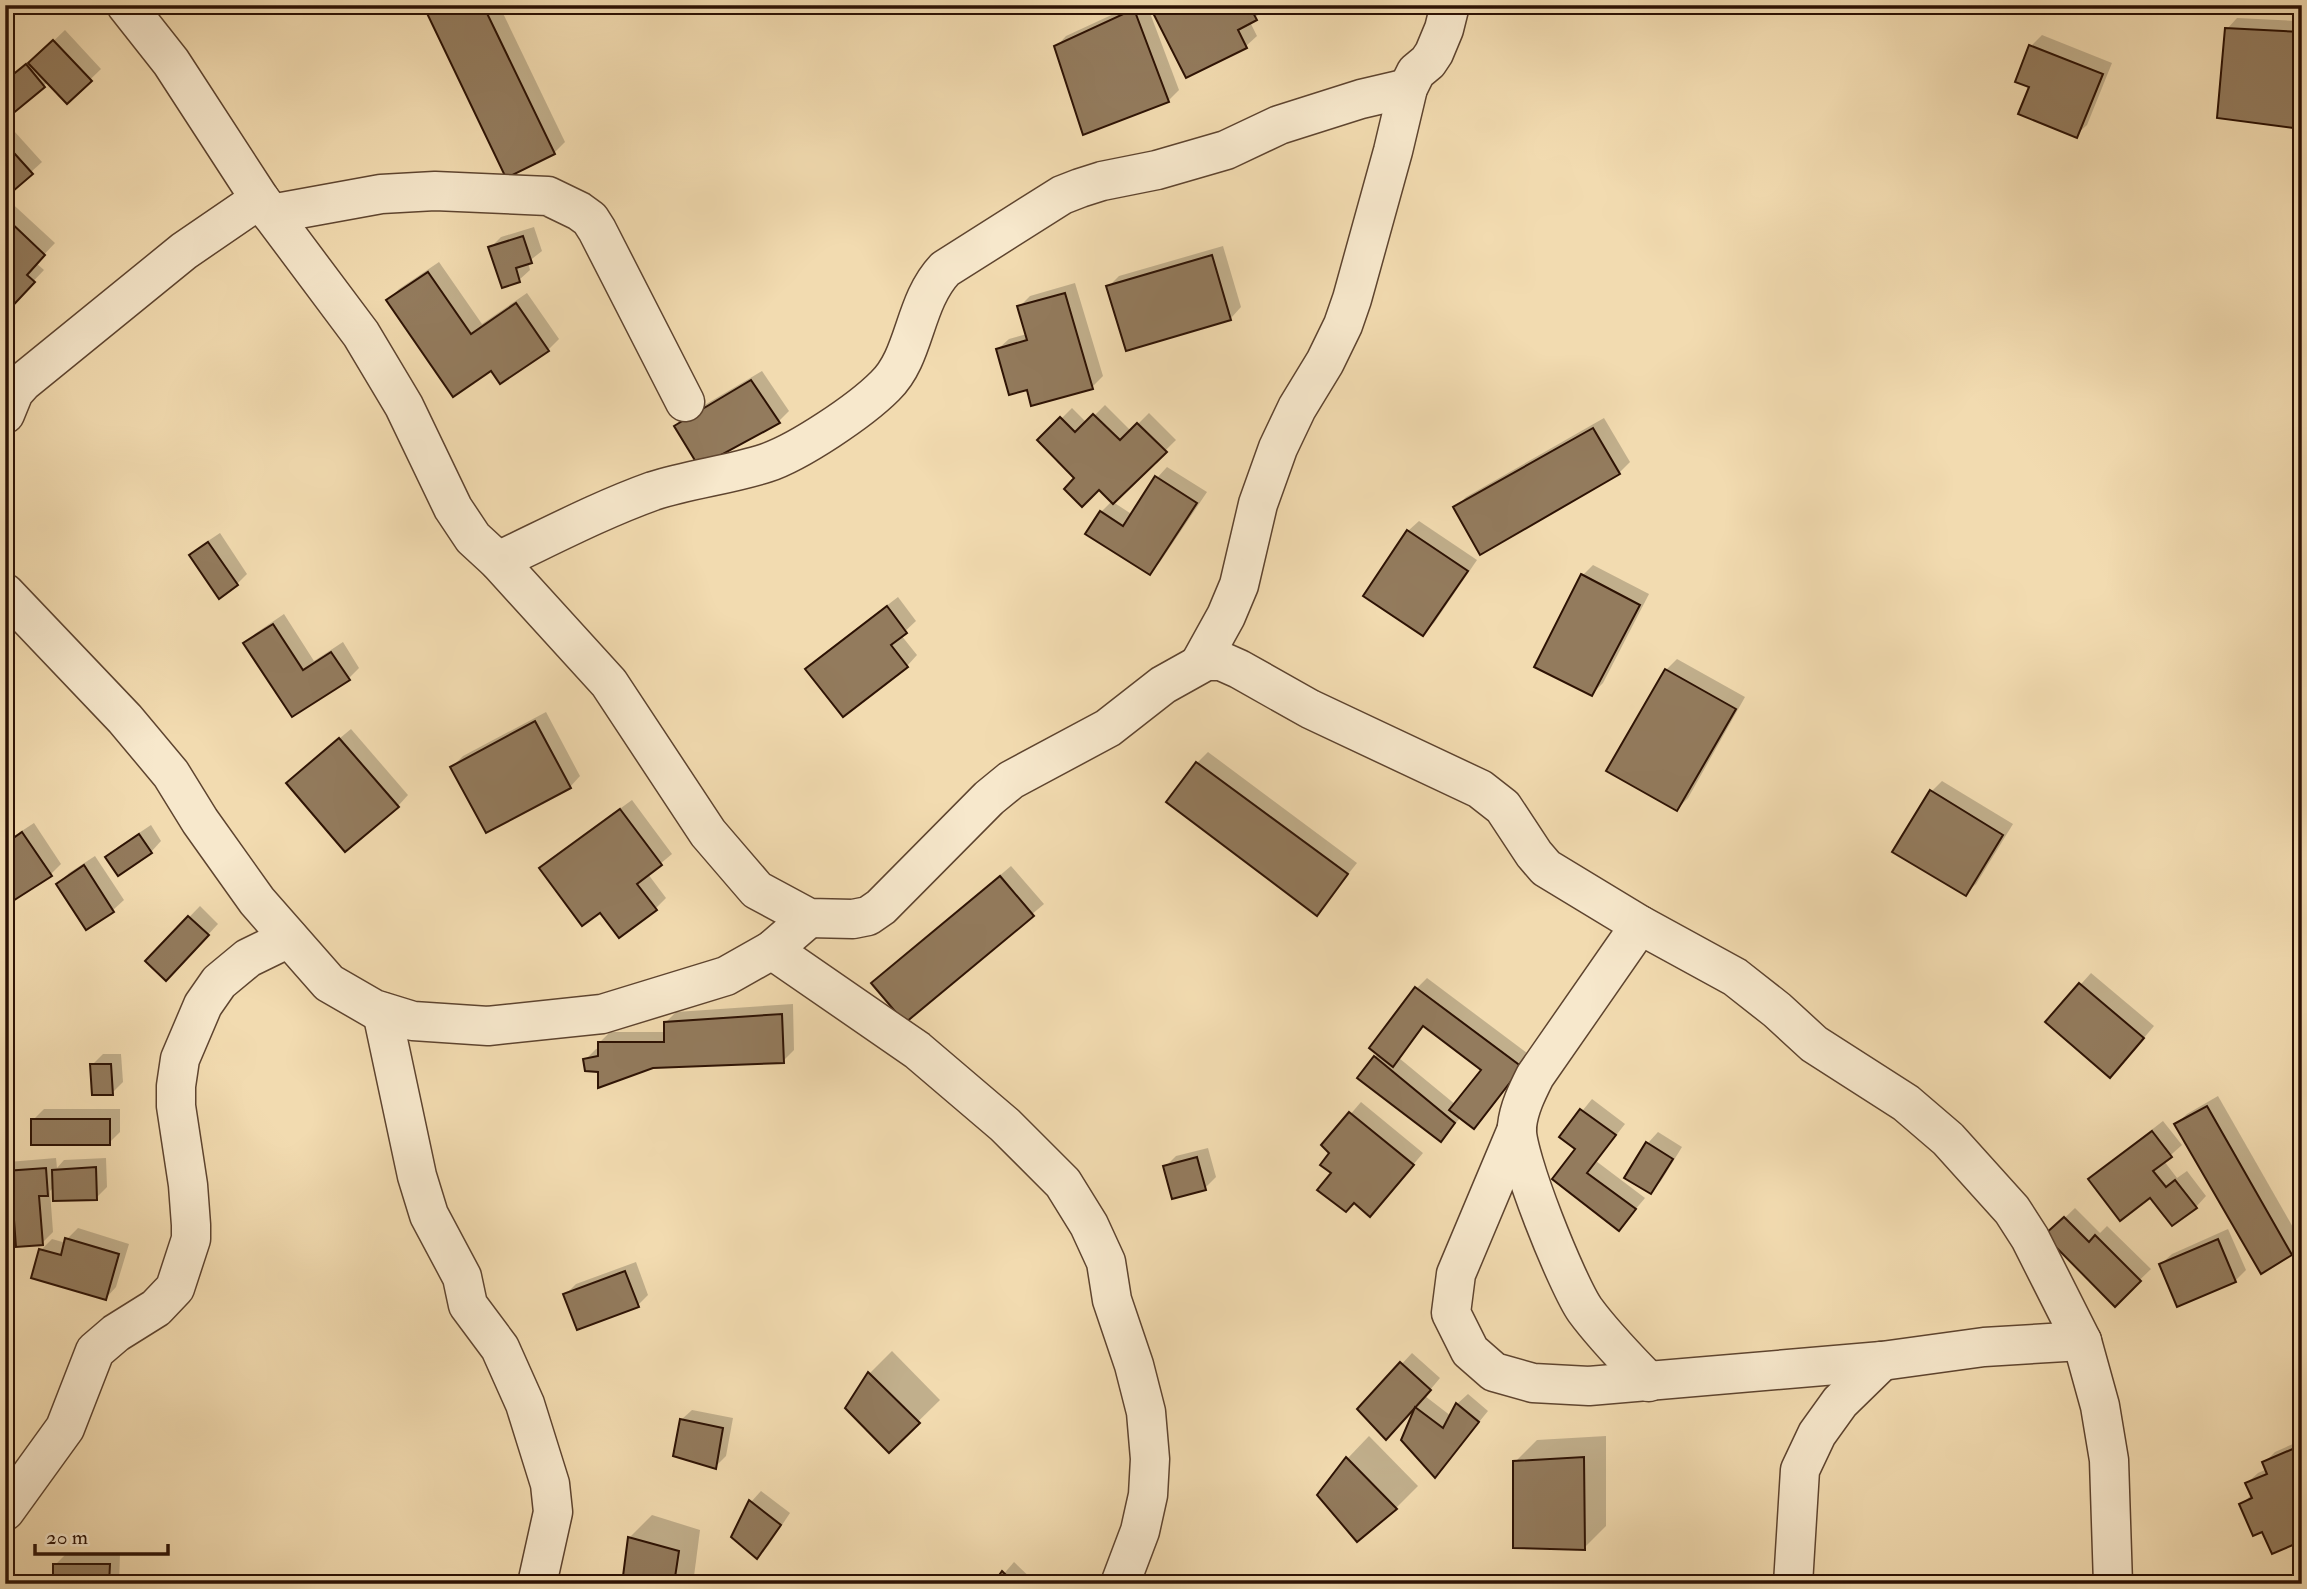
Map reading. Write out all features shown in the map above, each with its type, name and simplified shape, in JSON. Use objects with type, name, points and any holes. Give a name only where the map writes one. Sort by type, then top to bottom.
[{"type":"street","points":[[126,5],[170,62],[266,206],[361,334],[404,406],[453,508],[473,538],[498,561],[609,683],[708,833],[757,890],[809,918],[853,919],[868,916],[881,907],[989,798],[1012,780],[1108,728],[1163,685],[1200,663],[1217,661],[1239,669],[1310,709],[1480,789],[1503,807],[1546,868],[1640,925],[1735,977],[1814,1044],[1906,1103],[1948,1139],[2012,1210],[2030,1238],[2082,1341],[2100,1406],[2109,1460],[2113,1584]]},
{"type":"street","points":[[1200,663],[1239,586],[1258,504],[1278,449],[1297,408],[1325,362],[1349,308],[1408,88],[1416,72],[1434,53],[1450,5]]},
{"type":"street","points":[[498,561],[649,493],[766,463],[800,447],[860,407],[895,375],[926,297],[934,282],[946,270],[1062,195],[1102,181],[1157,170],[1226,150],[1279,125],[1361,99],[1408,88]]},
{"type":"street","points":[[5,414],[14,393],[23,382],[184,251],[266,206],[435,191],[548,197],[590,219],[685,402]]},
{"type":"street","points":[[5,593],[125,719],[171,774],[200,821],[257,901],[329,983],[382,1012],[413,1021],[488,1026],[603,1014],[726,976],[772,950],[809,918]]},
{"type":"street","points":[[1640,925],[1535,1076],[1523,1101],[1517,1129],[1456,1274],[1451,1313],[1470,1351],[1494,1372],[1533,1383],[1589,1386],[1882,1360],[1984,1347],[2082,1341]]},
{"type":"street","points":[[5,1511],[65,1427],[95,1351],[116,1332],[156,1308],[175,1288],[191,1239],[188,1185],[176,1106],[180,1059],[203,1005],[219,982],[248,958],[289,938]]},
{"type":"street","points":[[772,950],[917,1050],[1005,1125],[1063,1183],[1089,1225],[1106,1262],[1112,1300],[1134,1365],[1146,1412],[1150,1458],[1148,1495],[1140,1531],[1120,1584]]},
{"type":"street","points":[[382,1012],[417,1176],[429,1215],[462,1277],[468,1304],[500,1348],[525,1404],[550,1483],[553,1511],[537,1584]]},
{"type":"street","points":[[1517,1129],[1523,1161],[1572,1290],[1615,1346],[1649,1382]]},
{"type":"street","points":[[1793,1584],[1800,1469],[1817,1434],[1840,1402],[1882,1360]]},
{"type":"building","points":[[423,5],[483,5],[555,154],[506,178]]},
{"type":"building","points":[[1149,5],[1249,5],[1257,20],[1238,30],[1247,48],[1186,78]]},
{"type":"building","points":[[2205,5],[2286,5],[2286,9]]},
{"type":"building","points":[[2294,5],[2302,5],[2302,23],[2294,23]]},
{"type":"building","points":[[1134,9],[1169,102],[1083,135],[1054,46]]},
{"type":"building","points":[[2225,28],[2302,32],[2302,129],[2217,118]]},
{"type":"building","points":[[53,40],[92,81],[67,104],[28,63]]},
{"type":"building","points":[[2029,45],[2103,74],[2077,138],[2018,114],[2029,87],[2015,82]]},
{"type":"building","points":[[26,64],[45,87],[5,120],[5,81]]},
{"type":"building","points":[[5,143],[33,174],[12,192],[5,185]]},
{"type":"building","points":[[5,217],[45,255],[27,275],[35,282],[5,314]]},
{"type":"building","points":[[523,236],[532,263],[516,268],[520,282],[502,288],[488,247]]},
{"type":"building","points":[[1212,255],[1231,320],[1126,351],[1106,286]]},
{"type":"building","points":[[428,272],[471,334],[516,303],[549,351],[500,384],[491,371],[453,397],[386,300]]},
{"type":"building","points":[[1065,293],[1093,389],[1031,406],[1027,390],[1009,395],[996,349],[1027,340],[1017,306]]},
{"type":"building","points":[[751,380],[780,423],[699,467],[674,426]]},
{"type":"building","points":[[1093,414],[1120,440],[1137,423],[1167,452],[1113,504],[1099,490],[1082,507],[1064,489],[1074,478],[1037,440],[1060,417],[1075,432]]},
{"type":"building","points":[[1593,428],[1620,474],[1480,555],[1453,507]]},
{"type":"building","points":[[1155,476],[1197,503],[1150,575],[1085,534],[1100,511],[1123,526]]},
{"type":"building","points":[[1407,530],[1468,571],[1423,636],[1363,596]]},
{"type":"building","points":[[208,542],[238,585],[219,599],[189,555]]},
{"type":"building","points":[[1581,574],[1640,605],[1592,696],[1534,667]]},
{"type":"building","points":[[887,606],[907,633],[891,645],[908,667],[843,717],[805,669]]},
{"type":"building","points":[[273,624],[303,670],[331,652],[350,680],[292,717],[243,643]]},
{"type":"building","points":[[1665,669],[1736,709],[1677,811],[1606,771]]},
{"type":"building","points":[[535,721],[571,788],[486,833],[450,767]]},
{"type":"building","points":[[339,738],[399,807],[345,852],[286,783]]},
{"type":"building","points":[[1196,762],[1348,874],[1317,916],[1166,802]]},
{"type":"building","points":[[1930,790],[2003,835],[1966,896],[1892,852]]},
{"type":"building","points":[[620,809],[662,865],[637,884],[657,910],[619,938],[600,913],[582,926],[539,868]]},
{"type":"building","points":[[22,832],[52,876],[5,906],[5,844]]},
{"type":"building","points":[[139,834],[152,853],[118,876],[105,857]]},
{"type":"building","points":[[84,865],[114,912],[86,930],[56,884]]},
{"type":"building","points":[[1000,876],[1034,916],[905,1023],[871,983]]},
{"type":"building","points":[[188,916],[209,935],[166,981],[145,961]]},
{"type":"building","points":[[2079,983],[2144,1038],[2110,1078],[2045,1022]]},
{"type":"building","points":[[1415,987],[1522,1067],[1474,1129],[1449,1110],[1481,1070],[1423,1026],[1393,1067],[1369,1048]]},
{"type":"building","points":[[782,1014],[784,1063],[653,1068],[598,1088],[598,1072],[585,1071],[583,1059],[598,1056],[598,1042],[664,1042],[664,1022]]},
{"type":"building","points":[[1374,1056],[1455,1123],[1441,1142],[1357,1078]]},
{"type":"building","points":[[90,1064],[111,1064],[113,1095],[92,1095]]},
{"type":"building","points":[[2207,1106],[2292,1255],[2261,1274],[2174,1124]]},
{"type":"building","points":[[1580,1109],[1616,1135],[1587,1173],[1636,1209],[1619,1231],[1552,1179],[1575,1149],[1559,1137]]},
{"type":"building","points":[[1349,1112],[1414,1165],[1370,1217],[1354,1203],[1346,1212],[1317,1190],[1331,1173],[1320,1165],[1329,1153],[1321,1145]]},
{"type":"building","points":[[31,1119],[110,1119],[110,1145],[31,1145]]},
{"type":"building","points":[[2152,1131],[2172,1157],[2153,1171],[2166,1187],[2175,1180],[2197,1208],[2172,1226],[2150,1198],[2120,1221],[2088,1179]]},
{"type":"building","points":[[1646,1142],[1673,1159],[1651,1194],[1624,1178]]},
{"type":"building","points":[[1197,1157],[1206,1190],[1172,1199],[1163,1166]]},
{"type":"building","points":[[96,1167],[97,1200],[53,1201],[52,1170]]},
{"type":"building","points":[[46,1168],[48,1196],[39,1196],[43,1245],[16,1247],[12,1193],[5,1193],[5,1171]]},
{"type":"building","points":[[2064,1217],[2089,1242],[2095,1235],[2141,1281],[2115,1307],[2044,1235]]},
{"type":"building","points":[[65,1238],[119,1254],[106,1300],[31,1278],[39,1249],[61,1255]]},
{"type":"building","points":[[2218,1239],[2236,1282],[2177,1307],[2159,1264]]},
{"type":"building","points":[[625,1271],[639,1307],[577,1330],[563,1294]]},
{"type":"building","points":[[1400,1362],[1431,1390],[1386,1440],[1357,1409]]},
{"type":"building","points":[[868,1372],[920,1423],[889,1453],[845,1408]]},
{"type":"building","points":[[1456,1403],[1479,1422],[1435,1478],[1401,1440],[1415,1407],[1443,1428]]},
{"type":"building","points":[[680,1419],[723,1428],[716,1469],[673,1456]]},
{"type":"building","points":[[2302,1445],[2302,1541],[2272,1554],[2262,1532],[2253,1536],[2239,1504],[2252,1498],[2245,1483],[2267,1474],[2262,1462]]},
{"type":"building","points":[[1346,1457],[1397,1509],[1357,1542],[1317,1495]]},
{"type":"building","points":[[1584,1457],[1585,1550],[1513,1548],[1513,1461]]},
{"type":"building","points":[[749,1500],[781,1525],[757,1559],[731,1537]]},
{"type":"building","points":[[628,1537],[679,1551],[674,1584],[622,1584]]},
{"type":"building","points":[[53,1564],[110,1564],[109,1584],[53,1584]]},
{"type":"building","points":[[1002,1571],[1015,1584],[993,1584]]}]
